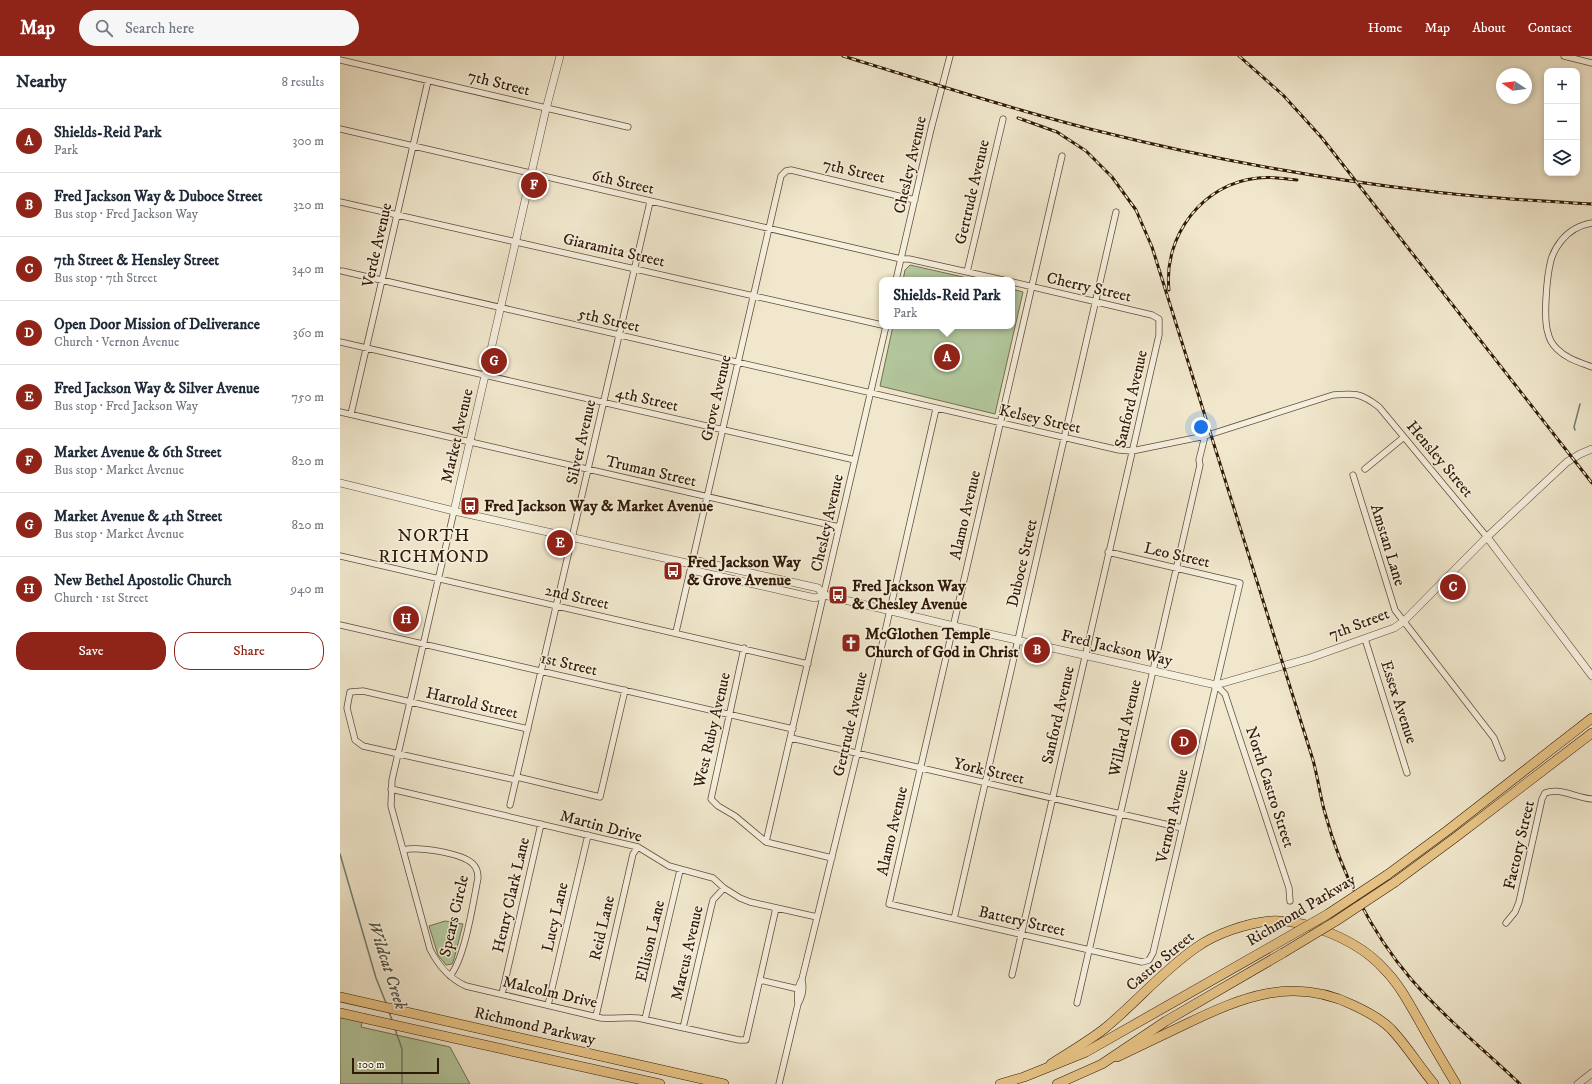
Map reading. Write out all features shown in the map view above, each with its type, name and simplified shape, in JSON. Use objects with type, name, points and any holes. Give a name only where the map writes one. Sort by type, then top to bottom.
[{"type":"main road","name":"Richmond Parkway","points":[[1000,1084],[1086,1052],[1328,914],[1386,875],[1592,718]]},
{"type":"main road","name":"Richmond Parkway","points":[[1057,1084],[1102,1064],[1166,1021],[1336,921],[1395,882],[1592,733]]},
{"type":"main road","name":"Castro Street","points":[[1041,1070],[1103,1030],[1158,978],[1197,947],[1216,937],[1242,927],[1270,921],[1295,923],[1336,936],[1373,958],[1384,969],[1403,994],[1456,1084]]},
{"type":"main road","points":[[1102,1064],[1222,1007],[1251,996],[1281,991],[1310,991],[1344,1000],[1370,1013],[1390,1029],[1411,1053],[1434,1084]]},
{"type":"main road","name":"Richmond Parkway","points":[[340,997],[724,1084]]},
{"type":"main road","name":"Richmond Parkway","points":[[340,1013],[660,1084]]},
{"type":"street","name":"Market Avenue","points":[[398,753],[546,109],[560,56]]},
{"type":"street","name":"Chesley Avenue","points":[[897,277],[950,56]]},
{"type":"street","points":[[1564,56],[1592,63]]},
{"type":"street","name":"7th Street","points":[[340,60],[628,127]]},
{"type":"street","name":"Verde Avenue","points":[[352,414],[428,81]]},
{"type":"street","name":"Gertrude Avenue","points":[[967,272],[1003,119]]},
{"type":"street","name":"6th Street","points":[[340,129],[901,259]]},
{"type":"street","name":"Alamo Avenue","points":[[889,904],[1062,156]]},
{"type":"street","name":"7th Street","points":[[786,171],[791,170],[915,200]]},
{"type":"street","name":"Grove Avenue","points":[[676,632],[781,176],[786,171]]},
{"type":"street","name":"Giaramita Street","points":[[340,202],[879,325]]},
{"type":"street","name":"Silver Avenue","points":[[510,805],[650,202]]},
{"type":"street","name":"Duboce Street","points":[[954,919],[1116,212]]},
{"type":"street","points":[[1592,223],[1583,224],[1571,231],[1561,241],[1556,249],[1549,268],[1546,322],[1548,333],[1557,349],[1569,359],[1592,367]]},
{"type":"street","points":[[901,259],[909,259],[990,277]]},
{"type":"street","name":"5th Street","points":[[342,271],[870,393]]},
{"type":"street","name":"Cherry Street","points":[[1015,283],[1152,315],[1159,320]]},
{"type":"street","name":"Sanford Avenue","points":[[1012,975],[1159,335],[1159,320]]},
{"type":"street","name":"Chesley Avenue","points":[[766,842],[884,329]]},
{"type":"street","name":"4th Street","points":[[340,342],[855,460]]},
{"type":"street","name":"Kelsey Street","points":[[870,393],[1064,439],[1119,450],[1132,451],[1205,436]]},
{"type":"street","name":"Hensley Street","points":[[1205,436],[1333,395],[1350,393],[1366,397],[1378,407],[1404,437],[1487,537],[1592,676]]},
{"type":"street","name":"Gertrude Avenue","points":[[802,979],[857,754],[936,409]]},
{"type":"street","name":"Truman Street","points":[[340,412],[839,527]]},
{"type":"street","name":"Willard Avenue","points":[[1076,1003],[1200,465],[1205,436]]},
{"type":"street","points":[[1365,469],[1404,437]]},
{"type":"street","name":"7th Street","points":[[1216,685],[1310,658],[1394,628],[1403,622],[1487,537],[1568,462],[1580,454],[1592,449]]},
{"type":"street","name":"Amstan Lane","points":[[1353,475],[1395,610],[1403,622]]},
{"type":"street","name":"Fred Jackson Way","points":[[340,483],[454,511],[691,564],[696,571],[815,598],[824,595],[1216,685]]},
{"type":"street","name":"Leo Street","points":[[1108,552],[1240,583]]},
{"type":"street","name":"2nd Street","points":[[340,556],[676,632],[808,664]]},
{"type":"street","name":"Vernon Avenue","points":[[1149,960],[1153,953],[1240,583]]},
{"type":"street","points":[[1403,622],[1494,738],[1502,758]]},
{"type":"street","name":"1st Street","points":[[340,625],[793,729]]},
{"type":"street","name":"Essex Avenue","points":[[1365,639],[1408,772]]},
{"type":"street","name":"West Ruby Avenue","points":[[744,648],[710,799],[718,806],[735,816],[766,842],[832,858]]},
{"type":"street","name":"North Castro Street","points":[[1216,685],[1225,694],[1289,888],[1290,901]]},
{"type":"street","points":[[398,753],[600,797],[625,690]]},
{"type":"street","name":"Harrold Street","points":[[398,753],[363,746],[355,740],[347,708],[350,692],[363,691],[528,729]]},
{"type":"street","name":"York Street","points":[[791,738],[985,784],[1182,828]]},
{"type":"street","name":"Malcolm Drive","points":[[398,753],[391,789],[390,806],[430,949],[436,961],[450,976],[457,982],[466,986],[596,1016],[613,1019],[628,1017],[645,1019],[739,1040],[746,1040],[776,908]]},
{"type":"street","name":"Martin Drive","points":[[391,789],[638,847],[669,866],[713,878],[724,888],[740,898],[776,908],[817,916]]},
{"type":"street","name":"Factory Street","points":[[1506,923],[1515,912],[1519,902],[1542,800],[1545,793],[1557,791],[1592,799]]},
{"type":"street","name":"Henry Clark Lane","points":[[502,994],[541,824]]},
{"type":"street","name":"Lucy Lane","points":[[548,1005],[588,835]]},
{"type":"street","name":"Reid Lane","points":[[596,1016],[633,854],[638,847]]},
{"type":"street","name":"Spears Circle","points":[[403,850],[424,848],[460,857],[469,860],[475,865],[478,872],[462,951],[455,969],[450,976]]},
{"type":"street","name":"Ellison Lane","points":[[645,1019],[680,870]]},
{"type":"street","name":"Marcus Avenue","points":[[683,1028],[713,900],[724,888]]},
{"type":"street","name":"Battery Street","points":[[889,904],[1142,962],[1149,960]]},
{"type":"street","points":[[798,1004],[798,989],[802,979]]},
{"type":"street","points":[[779,1084],[802,992],[802,979]]},
{"type":"street","points":[[760,980],[798,989]]},
{"type":"street","points":[[1578,1084],[1592,1073]]},
{"type":"green space","points":[[910,265],[964,277],[904,277],[905,270]]},
{"type":"green space","points":[[1015,290],[1023,292],[1015,327]]},
{"type":"green space","points":[[892,329],[1015,329],[995,414],[880,386]]},
{"type":"green space","points":[[445,921],[463,924],[452,964],[446,965],[438,955],[429,926]]},
{"type":"green space","points":[[340,1013],[363,1018],[361,1027],[450,1047],[470,1084],[340,1084]]},
{"type":"waterway","points":[[1575,430],[1574,427],[1580,404]]},
{"type":"waterway","name":"Wildcat Creek","points":[[340,854],[376,978],[386,1003]]},
{"type":"waterway","name":"Wildcat Creek","points":[[389,1012],[392,1020]]},
{"type":"waterway","name":"Wildcat Creek","points":[[395,1029],[402,1049],[402,1084]]},
{"type":"railway","points":[[843,56],[1059,121],[1174,149],[1258,166],[1342,180],[1427,191],[1592,204]]},
{"type":"railway","points":[[1239,56],[1283,95],[1322,138],[1592,483]]},
{"type":"railway","points":[[1018,118],[1057,132],[1086,151],[1112,177],[1136,210],[1152,247],[1313,760],[1323,807],[1340,858],[1349,879],[1370,922],[1396,961],[1411,979],[1450,1020],[1520,1084]]},
{"type":"railway","points":[[1169,290],[1169,270],[1173,250],[1180,232],[1204,201],[1220,190],[1238,182],[1263,177],[1297,180]]},
{"type":"place","name":"Market Avenue & 6th Street","points":[[534,185]]},
{"type":"place","name":"Shields-Reid Park","points":[[947,357]]},
{"type":"place","name":"Market Avenue & 4th Street","points":[[494,361]]},
{"type":"place","name":"Fred Jackson Way & Market Avenue","points":[[470,506]]},
{"type":"place","name":"Fred Jackson Way & Silver Avenue","points":[[560,543]]},
{"type":"place","name":"Fred Jackson Way & Grove Avenue","points":[[673,571]]},
{"type":"place","name":"7th Street & Hensley Street","points":[[1453,587]]},
{"type":"place","name":"Fred Jackson Way & Chesley Avenue","points":[[838,595]]},
{"type":"place","name":"New Bethel Apostolic Church","points":[[406,619]]},
{"type":"place","name":"McGlothen Temple Church of God in Christ","points":[[851,643]]},
{"type":"place","name":"Fred Jackson Way & Duboce Street","points":[[1037,650]]},
{"type":"place","name":"Open Door Mission of Deliverance","points":[[1184,742]]},
{"type":"district","name":"NORTH RICHMOND","points":[[434,546]]}]
